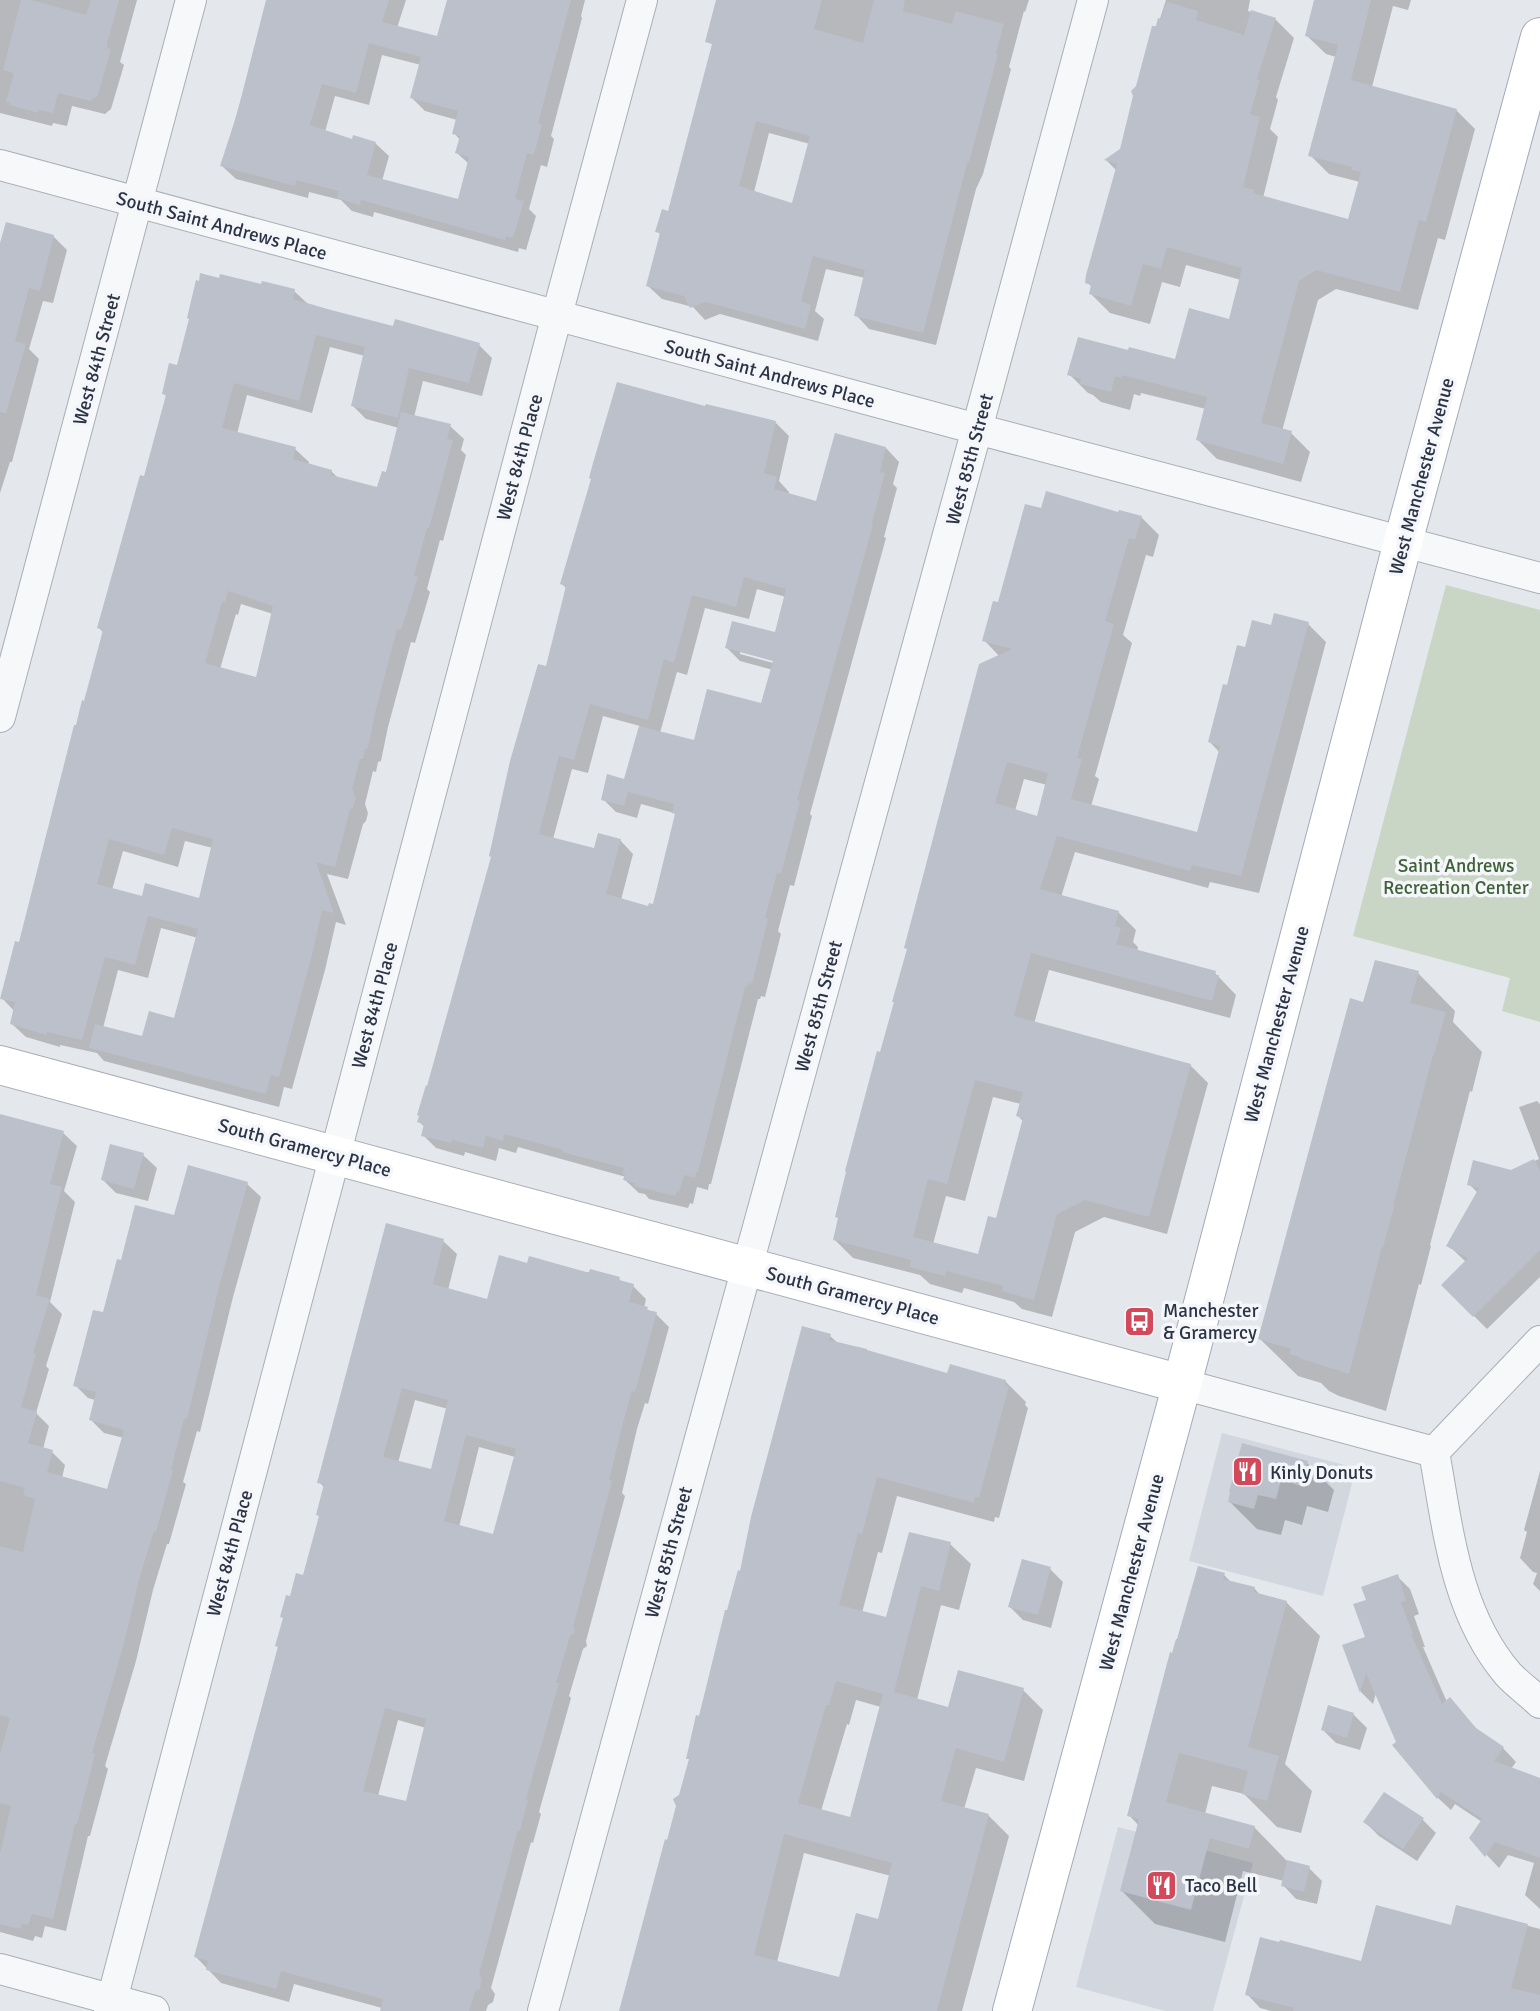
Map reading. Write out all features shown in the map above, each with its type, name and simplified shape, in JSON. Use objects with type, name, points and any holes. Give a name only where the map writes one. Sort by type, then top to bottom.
[{"type":"main road","name":"West Manchester Avenue","points":[[1012,2011],[1182,1384],[1403,542],[1540,37]]},
{"type":"main road","name":"South Gramercy Place","points":[[0,1065],[1182,1384]]},
{"type":"street","name":"West 84th Street","points":[[0,717],[191,0]]},
{"type":"street","name":"West 84th Place","points":[[110,2005],[642,0]]},
{"type":"street","name":"West 85th Street","points":[[543,2011],[1093,0]]},
{"type":"street","name":"South Saint Andrews Place","points":[[0,165],[1540,578]]},
{"type":"street","points":[[1540,1341],[1434,1452],[1459,1582],[1472,1615],[1482,1636],[1508,1674],[1540,1703]]},
{"type":"street","name":"South Gramercy Place","points":[[1182,1384],[1434,1452]]},
{"type":"street","points":[[0,1969],[110,2005],[154,2011]]},
{"type":"shaded area","points":[[1222,1433],[1356,1468],[1323,1596],[1189,1561]]},
{"type":"shaded area","points":[[1118,1827],[1253,1863],[1213,2011],[1165,2011],[1076,1987]]},
{"type":"green space","name":"Saint Andrews Recreation Center","points":[[1446,585],[1540,610],[1540,1022],[1502,1011],[1510,978],[1353,936]]},
{"type":"building","points":[[21,0],[31,0],[86,15],[91,0],[119,0],[107,44],[107,48],[111,49],[98,95],[90,101],[58,93],[53,113],[39,110],[38,113],[6,102],[14,73],[3,70]]},
{"type":"building","points":[[266,0],[389,0],[382,22],[437,36],[447,0],[571,0],[538,123],[542,124],[534,155],[527,153],[515,199],[524,201],[513,238],[506,236],[505,240],[361,200],[360,205],[337,198],[339,191],[296,180],[295,186],[220,166],[237,114]],"holes":[[[369,43],[421,57],[410,98],[458,111],[452,134],[460,136],[455,153],[469,157],[458,199],[367,175],[376,142],[353,135],[352,139],[310,125],[322,84],[356,93]]]},
{"type":"building","points":[[716,0],[822,0],[814,29],[863,43],[874,0],[905,0],[903,11],[952,24],[956,11],[1004,24],[923,333],[854,316],[865,270],[813,256],[801,301],[811,305],[805,329],[706,302],[690,308],[684,296],[646,286],[660,233],[655,232],[662,209],[668,211],[712,44],[705,42]],"holes":[[[756,121],[810,136],[792,203],[739,186]]]},
{"type":"building","points":[[1314,0],[1371,0],[1351,80],[1457,109],[1426,222],[1419,220],[1400,292],[1316,270],[1299,281],[1261,423],[1292,431],[1283,464],[1196,440],[1207,397],[1122,375],[1121,378],[1115,376],[1111,392],[1080,384],[1081,379],[1067,375],[1078,337],[1175,359],[1189,308],[1229,319],[1242,268],[1167,247],[1161,269],[1143,264],[1131,306],[1089,294],[1091,285],[1085,283],[1117,164],[1104,160],[1120,149],[1133,96],[1131,91],[1136,86],[1152,26],[1156,26],[1158,18],[1161,19],[1167,2],[1198,11],[1196,20],[1244,35],[1251,10],[1276,18],[1257,79],[1260,80],[1250,114],[1260,117],[1243,187],[1254,190],[1253,193],[1348,219],[1361,172],[1351,170],[1352,167],[1308,156],[1338,45],[1305,36]]},
{"type":"building","points":[[6,222],[54,235],[40,291],[29,288],[15,341],[26,344],[6,413],[0,412],[0,243]]},
{"type":"building","points":[[200,273],[219,278],[220,274],[261,284],[262,281],[295,289],[293,299],[331,310],[393,326],[395,319],[480,343],[469,383],[409,368],[398,418],[351,406],[365,347],[316,335],[299,401],[234,383],[222,428],[296,447],[293,459],[332,470],[331,475],[377,487],[382,471],[386,472],[401,412],[451,424],[447,439],[453,440],[414,576],[418,577],[401,630],[397,629],[368,748],[365,749],[363,759],[360,759],[352,789],[356,798],[350,810],[335,867],[316,862],[334,913],[322,910],[279,1077],[271,1075],[266,1094],[89,1048],[95,1024],[142,1036],[149,1011],[174,1018],[198,929],[148,916],[135,965],[105,957],[82,1040],[47,1032],[46,1035],[10,1024],[15,1002],[0,999],[15,941],[19,942],[74,725],[82,700],[84,701],[103,630],[97,628],[140,475],[144,476],[166,395],[162,394],[169,363],[177,365],[196,280],[199,281]],"holes":[[[228,591],[273,606],[256,677],[205,663],[222,602],[225,602]],[[172,828],[213,839],[199,898],[145,883],[142,896],[97,884],[109,839],[164,855]]]},
{"type":"building","points":[[617,382],[705,406],[706,404],[776,421],[764,473],[777,477],[774,489],[816,501],[835,433],[886,447],[880,472],[885,473],[873,524],[797,800],[800,801],[781,874],[777,873],[765,918],[768,919],[752,984],[748,983],[745,987],[698,1172],[695,1178],[684,1175],[679,1192],[677,1191],[675,1196],[634,1186],[635,1183],[623,1180],[624,1168],[562,1152],[563,1150],[504,1134],[503,1141],[486,1136],[483,1148],[452,1140],[451,1143],[421,1136],[424,1124],[417,1122],[491,857],[489,856],[510,761],[538,664],[546,666],[566,586],[560,584]],"holes":[[[744,577],[786,589],[775,632],[732,621],[725,648],[773,661],[761,703],[707,689],[694,740],[639,726],[624,779],[607,774],[601,800],[624,806],[628,792],[674,804],[672,813],[675,814],[653,904],[649,903],[648,906],[606,894],[621,839],[598,833],[594,848],[539,834],[559,756],[574,760],[590,704],[648,720],[664,659],[674,663],[692,595],[736,607]]]},
{"type":"building","points":[[1046,491],[1118,512],[1119,510],[1142,516],[1135,540],[1129,538],[1105,621],[1114,624],[1077,758],[1082,759],[1071,799],[1197,832],[1220,746],[1208,742],[1223,684],[1227,685],[1237,645],[1245,647],[1252,620],[1271,625],[1274,613],[1309,622],[1241,876],[1192,865],[1190,871],[1057,836],[1040,889],[1119,911],[1115,926],[1121,928],[1116,944],[1216,971],[1215,975],[1219,975],[1212,1001],[1031,953],[1014,1016],[1191,1064],[1149,1217],[1085,1200],[1057,1214],[1034,1300],[1002,1291],[1003,1286],[946,1271],[945,1276],[910,1267],[911,1260],[833,1240],[845,1171],[877,1051],[880,1052],[894,1002],[907,949],[904,948],[979,664],[1012,649],[982,641],[993,601],[998,602],[1025,504],[1041,508]],"holes":[[[1007,762],[1048,773],[1037,816],[995,803]],[[975,1080],[1023,1092],[1016,1116],[1023,1118],[996,1218],[988,1216],[978,1254],[913,1237],[928,1179],[947,1184]]]},
{"type":"building","points":[[1375,960],[1419,971],[1410,1003],[1446,1012],[1349,1374],[1299,1358],[1289,1354],[1291,1349],[1258,1339],[1350,998],[1363,1002]]},
{"type":"building","points":[[0,1114],[64,1131],[50,1184],[62,1187],[36,1295],[50,1299],[33,1353],[36,1354],[21,1407],[37,1412],[28,1443],[53,1450],[47,1472],[107,1489],[124,1430],[89,1420],[96,1392],[73,1386],[93,1310],[103,1312],[117,1259],[121,1260],[135,1205],[174,1215],[188,1165],[248,1182],[187,1419],[184,1419],[156,1532],[154,1531],[140,1576],[123,1647],[92,1753],[95,1754],[75,1824],[53,1919],[32,1914],[28,1925],[22,1924],[20,1929],[0,1924],[0,1854],[11,1806],[0,1803],[0,1754],[10,1718],[0,1715],[0,1546],[23,1552],[35,1499],[23,1495],[25,1488],[0,1481]]},
{"type":"building","points":[[110,1144],[144,1153],[134,1189],[101,1180]]},
{"type":"building","points":[[1534,1159],[1540,1171],[1540,1250],[1473,1317],[1441,1285],[1468,1258],[1446,1246],[1479,1188],[1467,1185],[1473,1160],[1511,1170]]},
{"type":"building","points":[[386,1223],[444,1239],[433,1284],[487,1299],[499,1255],[527,1263],[529,1256],[586,1272],[590,1269],[620,1277],[619,1280],[634,1284],[629,1302],[657,1312],[635,1392],[632,1391],[625,1415],[609,1480],[612,1481],[573,1627],[575,1632],[570,1636],[556,1683],[559,1683],[526,1799],[528,1800],[520,1831],[518,1830],[479,1974],[482,1979],[480,1989],[475,1992],[469,2011],[380,2011],[383,1999],[281,1971],[276,1989],[206,1970],[208,1961],[194,1957],[278,1647],[275,1646],[286,1595],[290,1596],[296,1573],[303,1575],[319,1516],[316,1515],[324,1484],[317,1483]],"holes":[[[402,1388],[448,1400],[431,1469],[383,1457]],[[466,1435],[516,1449],[493,1534],[444,1521]],[[385,1708],[426,1719],[406,1801],[363,1791]]]},
{"type":"building","points":[[802,1326],[831,1334],[829,1340],[947,1373],[950,1364],[1006,1380],[1005,1385],[1009,1386],[979,1498],[975,1497],[974,1503],[877,1477],[862,1534],[858,1533],[839,1605],[886,1617],[909,1532],[951,1542],[939,1591],[921,1586],[894,1692],[948,1707],[958,1670],[1024,1688],[1004,1762],[956,1748],[941,1801],[989,1814],[937,2011],[619,2011],[676,1806],[673,1799],[679,1795],[689,1759],[686,1759],[696,1715],[699,1716],[725,1610],[738,1570],[740,1571],[751,1517]],"holes":[[[836,1681],[883,1694],[850,1817],[798,1803],[826,1705],[829,1705]],[[784,1834],[892,1863],[878,1919],[856,1913],[839,1977],[754,1955]]]},
{"type":"building","points":[[1242,1443],[1308,1461],[1301,1486],[1281,1480],[1276,1499],[1258,1495],[1254,1509],[1228,1502]]},
{"type":"building","points":[[1022,1559],[1051,1567],[1038,1615],[1008,1607]]},
{"type":"building","points":[[1198,1566],[1225,1573],[1223,1579],[1255,1587],[1254,1592],[1287,1601],[1248,1747],[1279,1756],[1267,1801],[1242,1794],[1248,1771],[1179,1753],[1166,1802],[1255,1826],[1249,1849],[1210,1838],[1191,1910],[1120,1891],[1139,1819],[1127,1816],[1170,1652],[1172,1653],[1177,1639]]},
{"type":"building","points":[[1398,1574],[1406,1601],[1401,1603],[1411,1634],[1442,1704],[1450,1697],[1476,1728],[1504,1747],[1494,1761],[1540,1778],[1540,1858],[1495,1842],[1485,1857],[1469,1838],[1482,1819],[1441,1792],[1437,1799],[1392,1745],[1396,1742],[1366,1673],[1360,1693],[1342,1645],[1365,1637],[1353,1604],[1366,1600],[1361,1587]]},
{"type":"building","points":[[1328,1705],[1354,1713],[1347,1738],[1321,1730]]},
{"type":"building","points":[[1384,1792],[1424,1818],[1403,1849],[1363,1822]]},
{"type":"building","points":[[1287,1860],[1310,1866],[1304,1892],[1281,1886]]},
{"type":"building","points":[[1376,1905],[1451,1925],[1456,1905],[1528,1924],[1511,1988],[1540,1995],[1540,2011],[1293,2011],[1294,2008],[1245,1995],[1260,1937],[1361,1961]]},
{"type":"place","name":"Manchester & Gramercy","points":[[1140,1321]]},
{"type":"place","name":"Kinly Donuts","points":[[1247,1472]]},
{"type":"place","name":"Taco Bell","points":[[1162,1885]]}]
